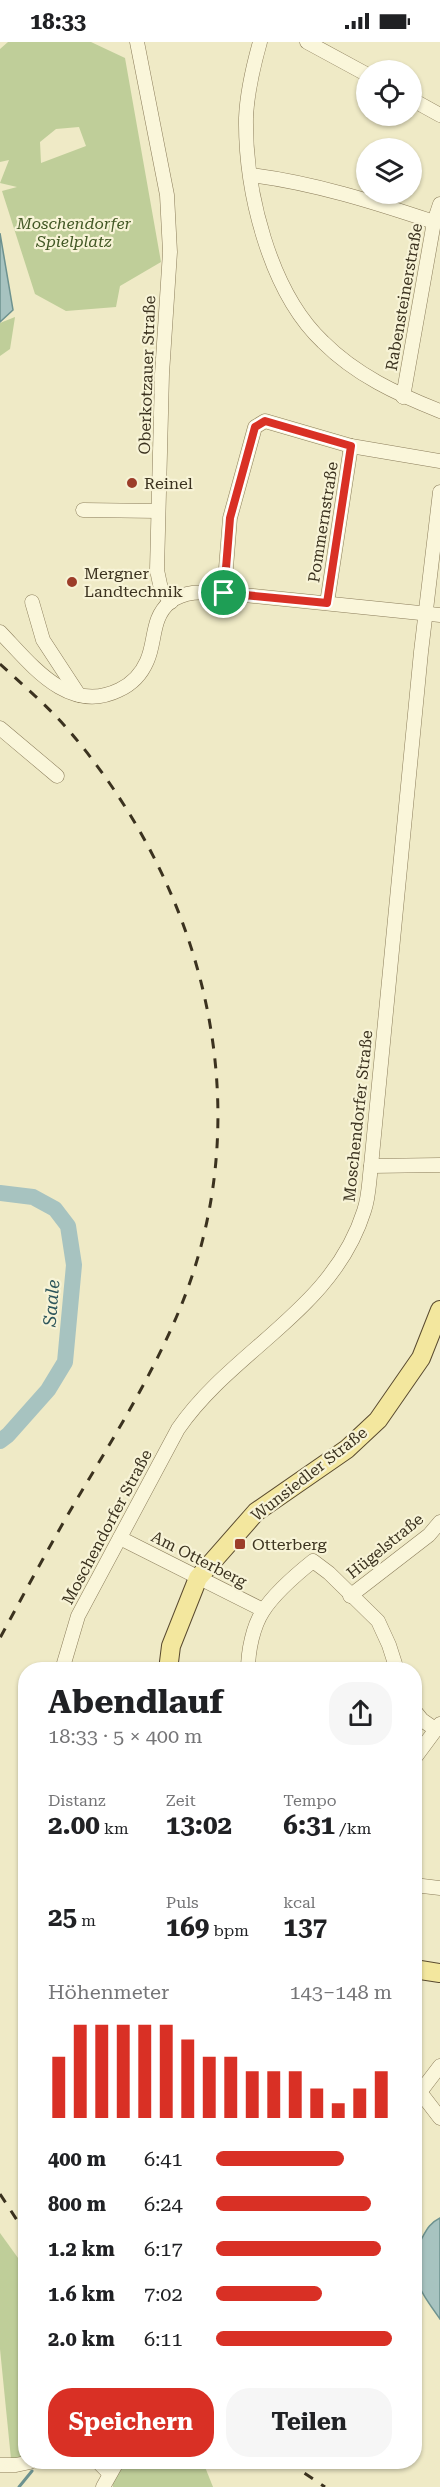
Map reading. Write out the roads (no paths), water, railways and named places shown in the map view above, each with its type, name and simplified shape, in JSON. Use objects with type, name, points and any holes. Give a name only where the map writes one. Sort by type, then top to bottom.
[{"type":"main road","name":"Wunsiedler Straße","points":[[169,1662],[171,1646],[198,1578],[256,1512],[347,1449],[378,1419],[421,1358],[440,1310]]},
{"type":"main road","points":[[422,1970],[440,1972]]},
{"type":"street","name":"Oberkotzauer Straße","points":[[137,42],[167,195],[170,252],[162,374],[158,581],[171,602]]},
{"type":"street","points":[[260,42],[249,88],[246,116],[251,176],[269,254],[297,310],[322,342],[377,384],[440,411]]},
{"type":"street","points":[[308,42],[356,68]]},
{"type":"street","points":[[422,105],[440,115]]},
{"type":"street","points":[[251,176],[286,180],[364,198],[434,222]]},
{"type":"street","name":"Rabensteinerstraße","points":[[403,397],[434,222],[440,204]]},
{"type":"street","points":[[224,593],[230,518],[255,427],[265,421],[351,446],[440,460]]},
{"type":"street","name":"Pommernstraße","points":[[327,603],[351,446]]},
{"type":"street","name":"Moschendorfer Straße","points":[[64,1662],[78,1616],[178,1429],[194,1405],[300,1311],[341,1262],[365,1210],[425,613],[440,492]]},
{"type":"street","points":[[83,510],[158,511]]},
{"type":"street","points":[[0,632],[48,681],[61,690],[79,695],[104,696],[116,692],[135,680],[148,660],[159,616],[171,602],[192,592],[224,593],[440,615]]},
{"type":"street","points":[[32,602],[43,640],[79,695]]},
{"type":"street","points":[[0,728],[57,776]]},
{"type":"street","points":[[371,1166],[440,1165]]},
{"type":"street","name":"Hügelstraße","points":[[350,1596],[429,1534],[440,1522]]},
{"type":"street","name":"Am Otterberg","points":[[120,1538],[263,1611]]},
{"type":"street","points":[[248,1662],[263,1611],[301,1570],[314,1562],[329,1573],[378,1622],[390,1645],[395,1662]]},
{"type":"street","points":[[422,1720],[437,1726],[422,1748]]},
{"type":"street","points":[[422,1886],[440,1888]]},
{"type":"street","points":[[422,2089],[440,2066]]},
{"type":"street","points":[[422,2101],[440,2118]]},
{"type":"street","points":[[0,2465],[18,2463]]},
{"type":"street","points":[[0,2476],[18,2466]]},
{"type":"street","points":[[103,2487],[112,2469]]},
{"type":"water","points":[[0,233],[13,310],[0,322]]},
{"type":"water","points":[[440,2218],[440,2319],[422,2292],[422,2240],[431,2224]]},
{"type":"waterway","name":"Saale","points":[[0,1193],[33,1197],[55,1209],[68,1226],[74,1265],[65,1362],[48,1390],[0,1441]]},
{"type":"waterway","points":[[19,2487],[32,2471]]},
{"type":"railway","points":[[0,664],[46,706],[71,733],[117,794],[155,860],[185,930],[206,1002],[216,1077],[217,1152],[206,1227],[183,1301],[161,1351],[0,1638]]},
{"type":"railway","points":[[0,2194],[18,2222]]},
{"type":"railway","points":[[298,2469],[325,2487]]},
{"type":"place","name":"Reinel","points":[[132,483]]},
{"type":"place","name":"Mergner Landtechnik","points":[[72,582]]},
{"type":"place","name":"Otterberg","points":[[240,1544]]},
{"type":"park label","name":"Moschendorfer Spielplatz","points":[[74,232]]}]
